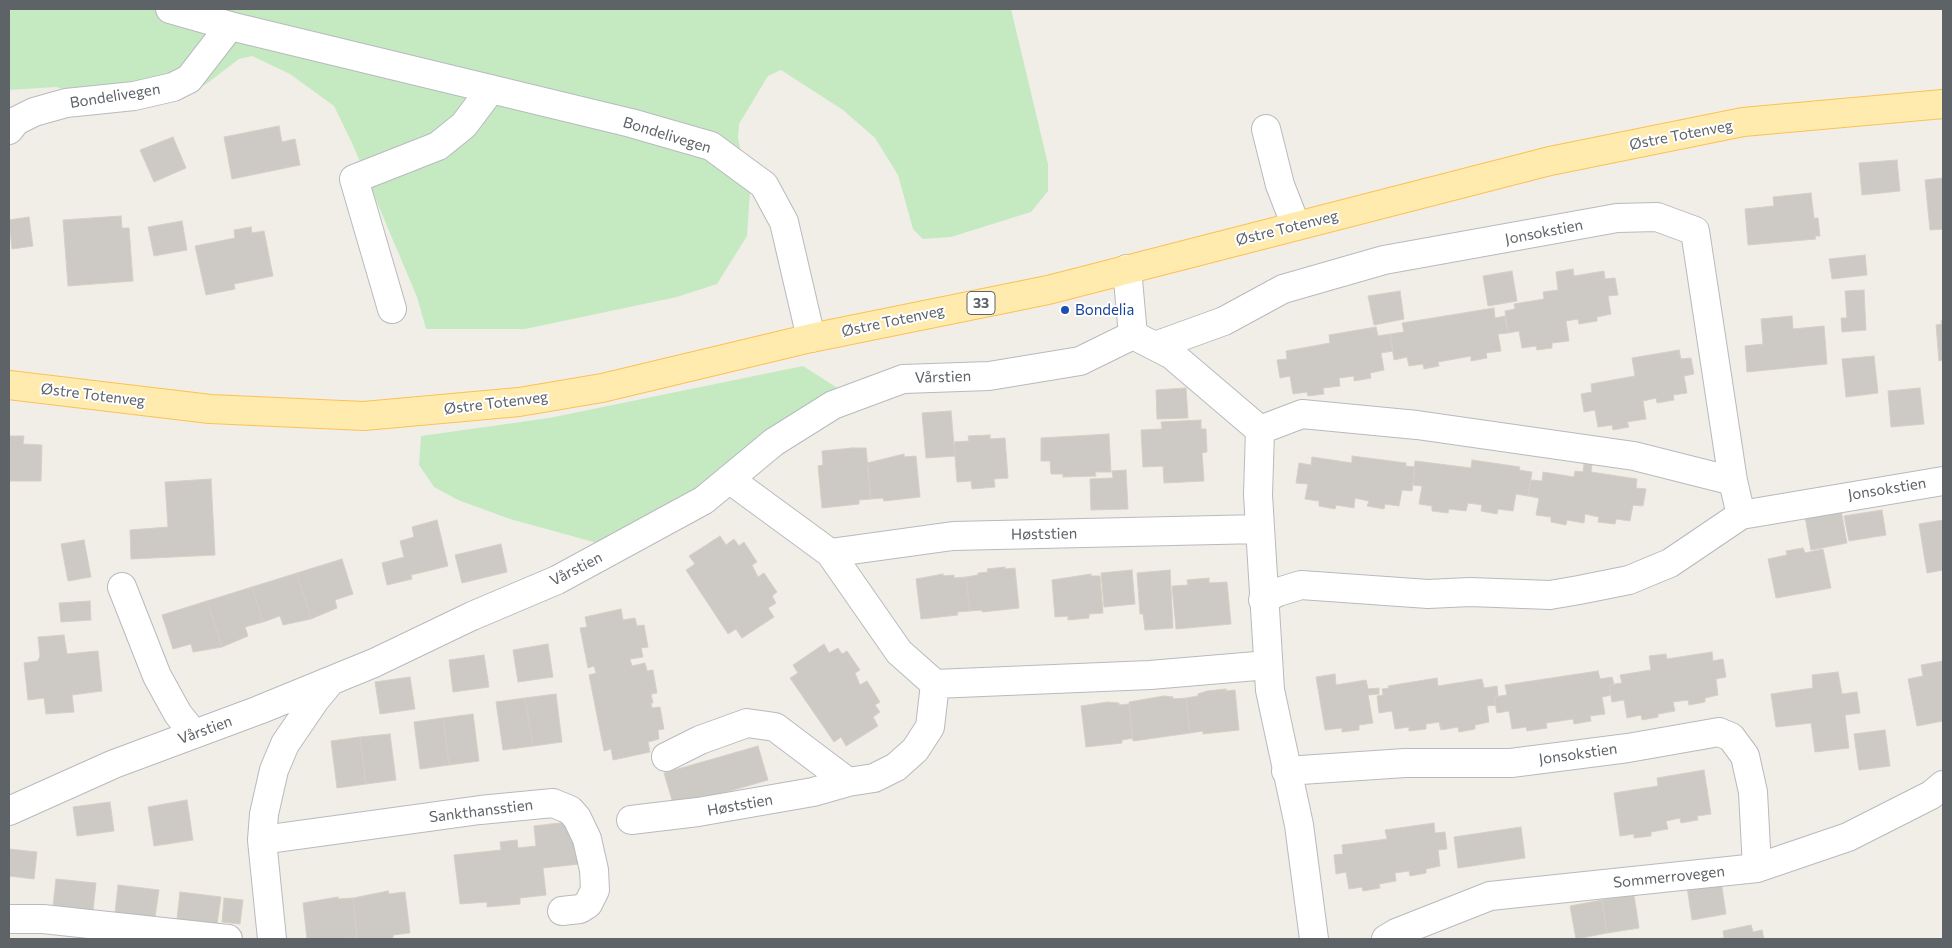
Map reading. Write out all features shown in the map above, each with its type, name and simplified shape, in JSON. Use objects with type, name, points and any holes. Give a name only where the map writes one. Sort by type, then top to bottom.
[{"type":"main road","name":"Østre Totenveg","points":[[9,385],[210,409],[364,416],[519,402],[602,388],[811,338],[1048,290],[1550,161],[1743,122],[1943,104]]},
{"type":"street","name":"Bondelivegen","points":[[170,9],[230,26],[491,89],[712,146],[764,185],[784,222],[811,338]]},
{"type":"street","name":"Bondelivegen","points":[[9,130],[16,121],[34,112],[66,103],[134,96],[173,87],[189,80],[230,26]]},
{"type":"street","points":[[392,309],[354,180],[438,146],[464,125],[491,89]]},
{"type":"street","points":[[1266,129],[1280,185],[1296,226]]},
{"type":"street","name":"Jonsokstien","points":[[1144,341],[1224,321],[1283,289],[1384,260],[1617,218],[1657,217],[1695,231],[1733,481],[1742,515]]},
{"type":"street","points":[[1127,269],[1144,341],[1172,354],[1260,430],[1260,529],[1270,690],[1299,826],[1314,939]]},
{"type":"street","name":"Vårstien","points":[[9,811],[114,764],[374,663],[472,616],[557,580],[704,500],[774,442],[833,405],[903,379],[989,376],[1080,361],[1144,341]]},
{"type":"street","points":[[1260,430],[1302,414],[1417,425],[1634,456],[1733,481]]},
{"type":"street","points":[[729,479],[830,553],[899,652],[936,684],[1150,675],[1268,665]]},
{"type":"street","name":"Jonsokstien","points":[[1263,600],[1278,592],[1302,585],[1428,594],[1470,592],[1550,595],[1579,590],[1629,580],[1670,563],[1742,515],[1943,481]]},
{"type":"street","name":"Høststien","points":[[830,553],[953,536],[1260,529]]},
{"type":"street","points":[[122,586],[157,676],[178,714],[194,734]]},
{"type":"street","points":[[272,939],[262,840],[264,814],[274,770],[285,744],[315,700],[331,681]]},
{"type":"street","name":"Høststien","points":[[631,820],[698,812],[803,794],[848,782],[874,778],[896,767],[915,750],[930,727],[936,684]]},
{"type":"street","points":[[666,757],[700,740],[747,723],[775,727],[848,782]]},
{"type":"street","name":"Jonsokstien","points":[[1286,771],[1405,764],[1511,763],[1628,748],[1720,732],[1731,737],[1745,756],[1752,792],[1757,868]]},
{"type":"street","name":"Sommerrovegen","points":[[1386,939],[1396,932],[1490,896],[1757,868],[1848,837],[1932,795],[1943,785]]},
{"type":"street","name":"Sankthansstien","points":[[262,840],[480,810],[553,803],[570,810],[577,818],[587,839],[594,870],[595,890],[588,904],[580,909],[562,911]]},
{"type":"street","points":[[9,919],[43,919],[228,939]]},
{"type":"green space","points":[[9,9],[1011,9],[1048,164],[1048,191],[1031,212],[951,237],[923,239],[913,229],[898,175],[875,138],[843,110],[781,70],[768,76],[739,124],[738,138],[750,193],[747,236],[717,284],[677,297],[525,329],[426,329],[417,297],[352,143],[334,106],[290,74],[252,56],[239,59],[205,85],[165,94],[96,98],[56,87],[9,90]]},
{"type":"green space","points":[[803,366],[858,401],[805,434],[785,453],[713,497],[630,552],[510,519],[458,500],[434,487],[419,465],[421,436],[549,418]]},
{"type":"building","points":[[279,126],[282,142],[295,139],[300,165],[232,179],[224,137]]},
{"type":"building","points":[[173,137],[186,168],[154,182],[140,150]]},
{"type":"building","points":[[1897,160],[1900,191],[1862,195],[1859,163]]},
{"type":"building","points":[[1943,178],[1943,229],[1930,230],[1925,180]]},
{"type":"building","points":[[1811,193],[1814,218],[1818,218],[1820,236],[1815,236],[1816,239],[1748,245],[1745,209],[1774,206],[1773,197]]},
{"type":"building","points":[[121,216],[122,228],[129,228],[133,281],[68,286],[63,220]]},
{"type":"building","points":[[29,217],[33,246],[12,249],[9,220]]},
{"type":"building","points":[[182,221],[187,250],[154,256],[148,227]]},
{"type":"building","points":[[251,227],[252,233],[264,231],[273,276],[234,284],[235,289],[206,295],[195,246],[235,238],[234,230]]},
{"type":"building","points":[[1865,255],[1867,275],[1832,279],[1829,259]]},
{"type":"building","points":[[1573,269],[1574,276],[1604,271],[1605,279],[1615,278],[1618,295],[1608,296],[1611,314],[1597,317],[1597,321],[1579,324],[1578,319],[1566,321],[1569,341],[1552,343],[1552,348],[1537,350],[1536,346],[1522,348],[1519,331],[1508,333],[1505,311],[1515,309],[1514,304],[1544,299],[1543,292],[1558,290],[1556,272]]},
{"type":"building","points":[[1512,271],[1517,301],[1488,306],[1483,276]]},
{"type":"building","points":[[1864,290],[1866,330],[1842,332],[1841,318],[1847,318],[1845,291]]},
{"type":"building","points":[[1400,291],[1404,319],[1374,325],[1368,296]]},
{"type":"building","points":[[1494,308],[1495,318],[1505,316],[1508,333],[1498,334],[1501,351],[1486,353],[1487,358],[1471,361],[1471,356],[1438,362],[1439,366],[1424,369],[1423,364],[1409,366],[1407,357],[1394,360],[1390,334],[1404,332],[1402,323]]},
{"type":"building","points":[[1792,316],[1793,329],[1824,326],[1827,364],[1747,372],[1745,346],[1763,344],[1761,319]]},
{"type":"building","points":[[1941,321],[1943,321],[1943,360],[1939,361],[1936,325],[1942,324]]},
{"type":"building","points":[[1376,327],[1378,336],[1390,334],[1393,351],[1381,353],[1384,370],[1370,373],[1371,378],[1354,381],[1354,376],[1339,378],[1340,386],[1323,388],[1324,394],[1308,396],[1307,392],[1293,394],[1290,376],[1280,378],[1277,360],[1287,359],[1286,351],[1330,343],[1329,335]]},
{"type":"building","points":[[1679,350],[1681,359],[1691,358],[1694,374],[1684,376],[1687,393],[1673,395],[1674,400],[1657,403],[1656,398],[1643,401],[1646,419],[1627,422],[1629,427],[1613,430],[1612,425],[1598,427],[1595,410],[1584,412],[1581,394],[1592,392],[1591,384],[1635,376],[1632,358]]},
{"type":"building","points":[[1874,356],[1878,393],[1846,397],[1842,359]]},
{"type":"building","points":[[1186,388],[1188,418],[1157,419],[1156,390]]},
{"type":"building","points":[[1920,388],[1924,424],[1891,427],[1888,391]]},
{"type":"building","points":[[951,411],[955,456],[926,458],[922,413]]},
{"type":"building","points":[[1201,420],[1201,429],[1206,429],[1207,452],[1202,453],[1204,481],[1164,483],[1163,466],[1143,467],[1141,430],[1162,429],[1161,422]]},
{"type":"building","points":[[1109,434],[1111,472],[1095,472],[1096,476],[1063,477],[1063,474],[1051,474],[1050,461],[1041,461],[1041,438]]},
{"type":"building","points":[[990,435],[990,439],[1005,438],[1008,478],[994,479],[995,487],[972,489],[971,481],[957,482],[954,442],[969,441],[968,436]]},
{"type":"building","points":[[10,436],[24,436],[23,444],[42,445],[41,481],[9,481]]},
{"type":"building","points":[[866,448],[871,499],[859,500],[859,504],[822,508],[818,466],[823,465],[822,451]]},
{"type":"building","points":[[904,454],[904,457],[916,456],[920,497],[884,501],[883,498],[871,499],[867,463]]},
{"type":"building","points":[[1352,456],[1406,463],[1406,466],[1415,467],[1412,491],[1402,490],[1399,506],[1385,504],[1384,509],[1367,506],[1369,501],[1355,498],[1354,508],[1336,505],[1335,509],[1319,506],[1319,501],[1305,499],[1308,484],[1296,483],[1299,463],[1311,465],[1312,457],[1352,463]]},
{"type":"building","points":[[1472,460],[1520,467],[1519,470],[1532,472],[1528,496],[1516,494],[1513,511],[1498,509],[1497,514],[1481,511],[1482,505],[1468,503],[1466,511],[1449,509],[1448,513],[1432,511],[1432,506],[1419,504],[1422,486],[1413,485],[1415,461],[1471,468]]},
{"type":"building","points":[[1584,464],[1592,465],[1591,472],[1637,479],[1636,488],[1646,489],[1643,506],[1633,505],[1630,521],[1616,519],[1615,524],[1598,522],[1599,517],[1585,514],[1584,523],[1567,520],[1566,525],[1551,522],[1551,517],[1536,515],[1539,498],[1528,496],[1531,480],[1542,481],[1543,472],[1574,477],[1575,471],[1583,472]]},
{"type":"building","points":[[1126,470],[1128,509],[1091,510],[1090,479],[1113,478],[1112,471]]},
{"type":"building","points":[[211,479],[215,555],[131,559],[130,530],[168,527],[165,482]]},
{"type":"building","points":[[1841,510],[1847,543],[1811,550],[1805,517]]},
{"type":"building","points":[[1882,510],[1886,535],[1849,541],[1844,516]]},
{"type":"building","points":[[437,520],[448,566],[411,575],[412,579],[387,585],[382,563],[404,557],[400,541],[414,537],[412,527]]},
{"type":"building","points":[[1943,520],[1943,570],[1927,573],[1919,524]]},
{"type":"building","points":[[720,536],[726,545],[734,539],[739,546],[744,542],[757,562],[752,565],[758,577],[764,573],[777,592],[772,596],[776,603],[768,608],[774,617],[742,638],[736,629],[728,634],[686,570],[695,564],[689,556]]},
{"type":"building","points":[[84,540],[91,577],[68,581],[61,544]]},
{"type":"building","points":[[501,544],[507,572],[462,583],[455,555]]},
{"type":"building","points":[[1803,548],[1805,553],[1823,549],[1831,588],[1776,598],[1768,559],[1787,555],[1786,551]]},
{"type":"building","points":[[342,559],[353,594],[335,600],[337,608],[311,619],[297,573]]},
{"type":"building","points":[[1005,567],[1005,569],[1015,568],[1019,608],[982,612],[982,610],[970,611],[966,577],[988,572],[987,569]]},
{"type":"building","points":[[1132,570],[1135,604],[1104,607],[1101,573]]},
{"type":"building","points":[[1170,570],[1173,628],[1145,630],[1143,614],[1140,614],[1137,573]]},
{"type":"building","points":[[297,573],[311,619],[283,625],[280,616],[263,622],[252,587]]},
{"type":"building","points":[[943,574],[943,576],[954,575],[954,578],[966,577],[970,611],[957,612],[958,615],[921,619],[916,579]]},
{"type":"building","points":[[1091,574],[1091,576],[1100,576],[1103,613],[1089,614],[1089,618],[1068,620],[1068,616],[1055,617],[1052,580]]},
{"type":"building","points":[[1209,578],[1209,583],[1227,582],[1231,624],[1176,629],[1172,586],[1188,585],[1187,580]]},
{"type":"building","points":[[252,587],[263,622],[245,627],[248,636],[222,647],[207,601]]},
{"type":"building","points":[[90,601],[91,620],[61,622],[59,603]]},
{"type":"building","points":[[207,601],[222,647],[193,652],[191,644],[173,649],[162,615]]},
{"type":"building","points":[[621,609],[623,620],[635,618],[637,626],[644,625],[648,647],[641,648],[643,657],[630,659],[632,666],[645,663],[647,671],[653,670],[657,693],[651,694],[653,703],[651,703],[652,708],[660,707],[664,729],[658,730],[659,739],[648,742],[650,752],[613,760],[611,749],[604,751],[589,675],[596,673],[594,666],[588,668],[580,628],[587,627],[585,617]]},
{"type":"building","points":[[64,635],[67,654],[98,651],[102,691],[72,695],[74,712],[46,714],[44,698],[28,700],[24,663],[38,661],[40,656],[38,637]]},
{"type":"building","points":[[548,644],[553,677],[518,682],[513,650]]},
{"type":"building","points":[[824,644],[829,653],[838,648],[842,654],[847,651],[860,670],[855,673],[860,685],[867,681],[880,702],[875,705],[880,712],[873,717],[878,726],[846,746],[841,737],[834,742],[790,678],[798,673],[793,665]]},
{"type":"building","points":[[1712,652],[1713,661],[1723,659],[1726,677],[1716,679],[1718,695],[1705,698],[1705,702],[1689,705],[1688,700],[1673,702],[1675,711],[1658,714],[1658,717],[1642,720],[1641,715],[1627,718],[1624,700],[1612,702],[1609,685],[1622,683],[1620,675],[1651,670],[1649,656],[1666,654],[1667,659]]},
{"type":"building","points":[[484,655],[489,687],[453,692],[449,660]]},
{"type":"building","points":[[1943,661],[1943,721],[1917,726],[1908,679],[1923,676],[1921,665]]},
{"type":"building","points":[[1598,671],[1600,679],[1612,677],[1614,684],[1609,685],[1611,695],[1602,697],[1605,714],[1590,716],[1591,721],[1574,724],[1573,719],[1546,723],[1547,728],[1527,731],[1526,727],[1512,729],[1509,711],[1497,713],[1494,697],[1507,695],[1505,685]]},
{"type":"building","points":[[1838,672],[1842,694],[1857,692],[1860,713],[1845,715],[1849,748],[1815,752],[1811,723],[1776,727],[1771,694],[1813,688],[1812,675]]},
{"type":"building","points":[[1335,674],[1336,685],[1366,680],[1368,689],[1379,688],[1379,694],[1368,695],[1373,723],[1359,725],[1359,730],[1342,732],[1342,728],[1325,730],[1316,677]]},
{"type":"building","points":[[410,677],[415,709],[380,714],[375,682]]},
{"type":"building","points":[[1437,678],[1438,686],[1482,679],[1484,688],[1497,686],[1498,696],[1494,697],[1496,705],[1487,706],[1489,722],[1475,725],[1475,729],[1459,732],[1458,727],[1441,730],[1439,722],[1426,724],[1426,729],[1409,731],[1409,727],[1395,729],[1392,711],[1379,713],[1377,696],[1383,695],[1382,689],[1389,688],[1388,686]]},
{"type":"building","points":[[1226,689],[1226,691],[1235,690],[1239,730],[1203,734],[1203,731],[1190,733],[1186,698],[1198,696],[1198,694],[1207,691]]},
{"type":"building","points":[[556,694],[562,742],[533,746],[525,698]]},
{"type":"building","points":[[1164,696],[1173,697],[1173,699],[1186,698],[1190,733],[1133,741],[1129,702]]},
{"type":"building","points":[[525,698],[533,746],[503,750],[496,702]]},
{"type":"building","points":[[1108,702],[1119,703],[1119,705],[1129,704],[1133,738],[1122,740],[1122,743],[1086,747],[1081,706]]},
{"type":"building","points":[[473,714],[479,761],[449,765],[443,718]]},
{"type":"building","points":[[443,718],[449,765],[420,769],[414,722]]},
{"type":"building","points":[[1885,730],[1890,766],[1859,770],[1854,734]]},
{"type":"building","points":[[390,734],[396,780],[366,784],[360,737]]},
{"type":"building","points":[[360,737],[366,784],[337,788],[331,741]]},
{"type":"building","points":[[758,746],[768,780],[674,807],[664,773]]},
{"type":"building","points":[[1704,770],[1711,814],[1697,816],[1698,820],[1681,823],[1680,818],[1666,821],[1668,829],[1651,832],[1651,836],[1634,838],[1634,834],[1620,836],[1614,793],[1658,786],[1657,778]]},
{"type":"building","points":[[187,800],[193,840],[154,846],[148,807]]},
{"type":"building","points":[[110,802],[114,831],[77,836],[73,807]]},
{"type":"building","points":[[568,822],[575,830],[579,864],[543,868],[546,895],[520,898],[520,904],[487,907],[487,902],[460,904],[454,855],[501,850],[500,842],[517,840],[518,848],[536,846],[534,826]]},
{"type":"building","points":[[1434,823],[1435,833],[1445,832],[1447,849],[1438,850],[1440,866],[1426,869],[1426,873],[1410,876],[1409,871],[1395,873],[1396,881],[1379,884],[1380,888],[1363,891],[1362,887],[1349,889],[1346,872],[1336,874],[1334,855],[1343,854],[1342,845],[1387,839],[1385,830]]},
{"type":"building","points":[[1521,827],[1525,858],[1458,868],[1454,837]]},
{"type":"building","points":[[9,849],[37,852],[34,879],[9,876]]},
{"type":"building","points":[[56,879],[96,883],[93,910],[53,906]]},
{"type":"building","points":[[1721,881],[1726,914],[1692,920],[1687,887]]},
{"type":"building","points":[[118,885],[159,890],[155,917],[115,913]]},
{"type":"building","points":[[388,891],[389,894],[405,892],[410,933],[393,935],[393,939],[357,939],[353,898]]},
{"type":"building","points":[[180,892],[221,897],[217,924],[177,919]]},
{"type":"building","points":[[1634,895],[1639,928],[1607,933],[1602,900]]},
{"type":"building","points":[[338,897],[338,899],[353,898],[357,938],[307,939],[303,903]]},
{"type":"building","points":[[224,898],[243,900],[240,924],[222,922]]},
{"type":"building","points":[[1602,900],[1607,933],[1576,939],[1570,906]]},
{"type":"building","points":[[1751,925],[1753,932],[1762,930],[1764,939],[1715,939],[1724,938],[1723,931]]},
{"type":"place","name":"Bondelia","points":[[1065,310]]}]
